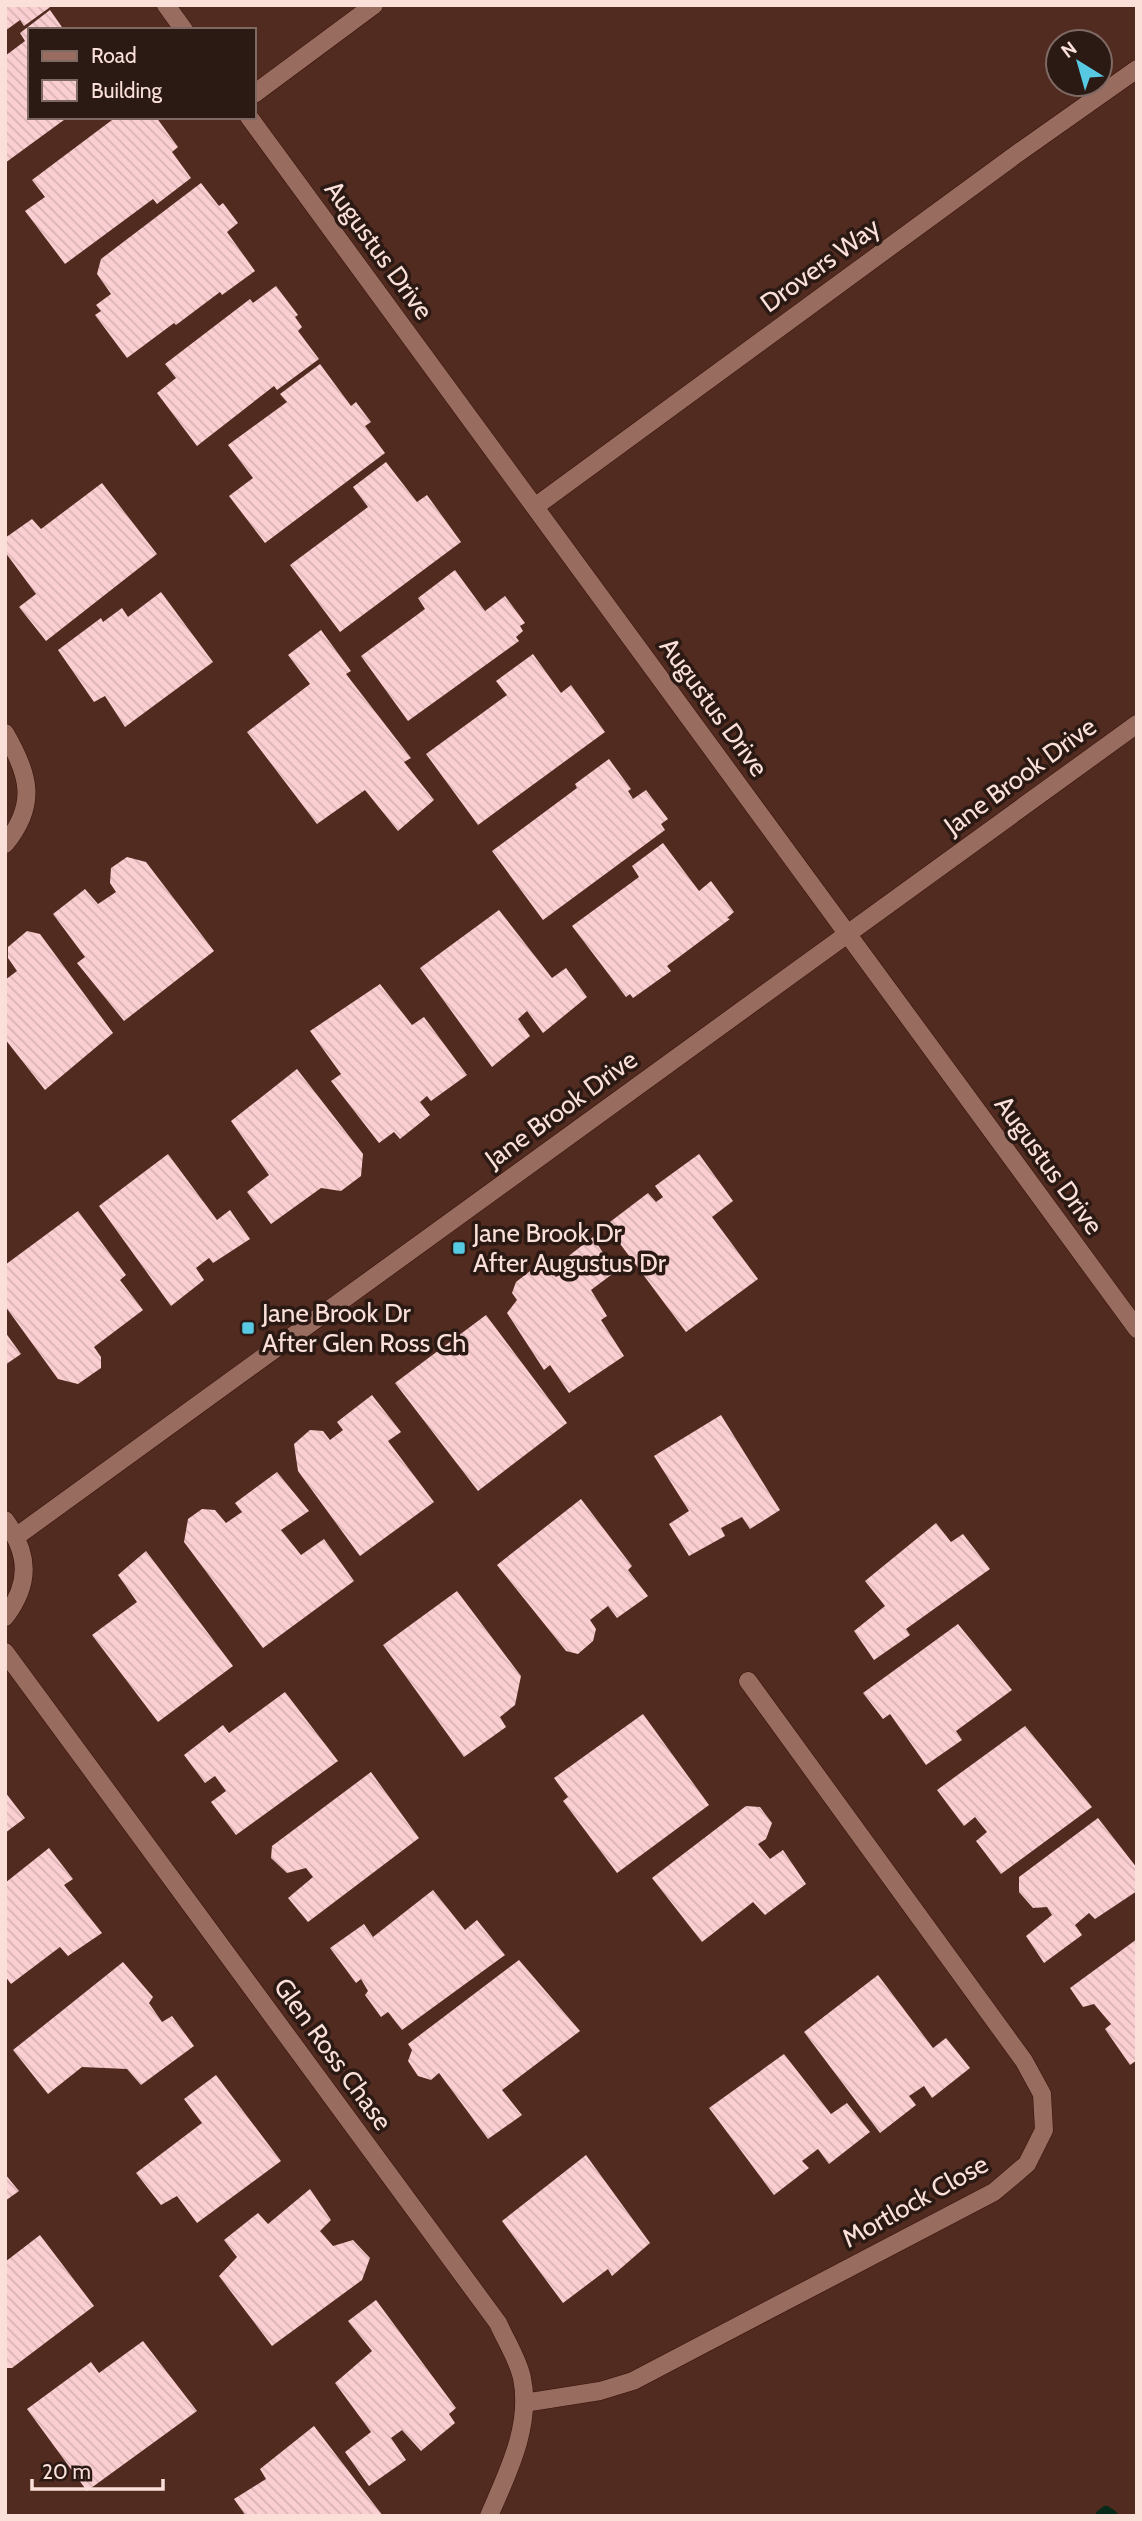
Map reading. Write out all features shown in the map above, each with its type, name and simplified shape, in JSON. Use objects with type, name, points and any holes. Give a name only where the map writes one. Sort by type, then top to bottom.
[{"type":"street","points":[[166,5],[183,28]]},
{"type":"street","points":[[256,93],[374,5]]},
{"type":"street","name":"Drovers Way","points":[[536,506],[1137,69]]},
{"type":"street","name":"Augustus Drive","points":[[250,119],[1137,1329]]},
{"type":"street","name":"Jane Brook Drive","points":[[17,1536],[1137,724]]},
{"type":"street","points":[[5,733],[21,760],[28,795],[18,828],[5,844]]},
{"type":"street","points":[[5,1520],[17,1536],[23,1556],[24,1578],[18,1599],[5,1617]]},
{"type":"street","name":"Glen Ross Chase","points":[[5,1652],[498,2323],[522,2379],[523,2403],[520,2433],[512,2463],[489,2516]]},
{"type":"street","name":"Mortlock Close","points":[[523,2403],[600,2391],[634,2381],[994,2192],[1027,2164],[1044,2130],[1042,2094],[1024,2061],[748,1681]]},
{"type":"building","points":[[5,5],[53,5],[24,26],[20,20],[5,31]]},
{"type":"building","points":[[50,10],[63,28],[28,28],[28,119],[65,119],[5,163],[5,56],[25,41],[20,33]]},
{"type":"building","points":[[113,119],[157,119],[178,147],[172,152],[191,178],[157,204],[153,199],[65,264],[25,211],[45,197],[32,180]]},
{"type":"building","points":[[201,183],[219,206],[223,203],[238,223],[227,232],[255,271],[222,295],[220,292],[176,325],[174,323],[127,358],[95,315],[101,311],[96,305],[111,294],[97,274],[101,259]]},
{"type":"building","points":[[276,286],[298,315],[295,317],[302,327],[298,331],[319,359],[277,390],[274,386],[197,446],[157,393],[176,378],[165,364],[250,299],[253,303]]},
{"type":"building","points":[[320,364],[351,406],[356,402],[371,422],[365,426],[385,453],[265,543],[229,496],[253,478],[228,445],[287,402],[280,394]]},
{"type":"building","points":[[386,462],[417,502],[427,495],[461,542],[340,632],[290,565],[368,507],[353,487]]},
{"type":"building","points":[[102,483],[157,554],[46,641],[19,607],[36,594],[5,552],[5,538],[32,519],[41,529]]},
{"type":"building","points":[[455,570],[485,611],[505,596],[525,623],[520,626],[523,631],[516,637],[519,641],[408,721],[361,656],[425,609],[418,598]]},
{"type":"building","points":[[161,592],[213,662],[125,727],[105,696],[94,702],[58,650],[101,618],[103,622],[122,608],[128,617]]},
{"type":"building","points":[[321,630],[351,671],[346,674],[411,758],[404,762],[434,800],[398,831],[365,790],[317,824],[247,732],[310,684],[288,655]]},
{"type":"building","points":[[533,654],[561,693],[571,685],[605,732],[478,825],[426,754],[507,695],[496,681]]},
{"type":"building","points":[[609,759],[631,789],[628,791],[633,799],[646,790],[668,819],[661,824],[665,830],[543,920],[492,851],[577,788],[575,784]]},
{"type":"building","points":[[663,843],[699,891],[711,881],[734,912],[727,918],[730,919],[667,966],[671,971],[633,998],[630,994],[626,997],[572,926],[639,877],[632,866]]},
{"type":"building","points":[[127,857],[146,862],[214,951],[124,1021],[77,963],[85,957],[53,914],[85,889],[98,904],[116,892],[110,883],[111,868]]},
{"type":"building","points":[[499,910],[552,978],[566,968],[587,997],[543,1033],[527,1011],[518,1019],[530,1036],[492,1067],[420,968]]},
{"type":"building","points":[[27,931],[40,934],[113,1033],[45,1090],[5,1039],[5,980],[17,971],[8,958],[8,947]]},
{"type":"building","points":[[380,984],[412,1025],[424,1017],[467,1075],[431,1101],[427,1096],[420,1102],[430,1115],[400,1139],[394,1132],[379,1143],[331,1081],[341,1074],[310,1031]]},
{"type":"building","points":[[297,1069],[363,1154],[361,1176],[341,1191],[321,1188],[271,1224],[247,1192],[269,1175],[231,1121]]},
{"type":"building","points":[[168,1154],[217,1220],[230,1210],[250,1239],[213,1263],[209,1258],[196,1268],[204,1280],[171,1306],[99,1206]]},
{"type":"building","points":[[699,1154],[733,1201],[712,1217],[758,1279],[686,1332],[606,1225],[648,1193],[656,1202],[663,1197],[655,1186]]},
{"type":"building","points":[[78,1211],[126,1275],[120,1280],[143,1310],[94,1347],[101,1357],[101,1368],[78,1384],[58,1379],[5,1306],[5,1265]]},
{"type":"building","points":[[593,1237],[615,1272],[591,1290],[607,1316],[601,1320],[624,1356],[569,1393],[550,1365],[544,1370],[507,1313],[517,1300],[512,1293],[516,1282],[534,1268],[550,1270],[556,1277],[563,1273],[557,1265]]},
{"type":"building","points":[[486,1315],[567,1423],[478,1491],[395,1383]]},
{"type":"building","points":[[5,1332],[21,1354],[5,1365]]},
{"type":"building","points":[[372,1395],[401,1432],[388,1441],[434,1502],[360,1556],[298,1471],[294,1444],[310,1430],[323,1431],[330,1440],[343,1430],[337,1422]]},
{"type":"building","points":[[721,1415],[780,1510],[750,1529],[742,1517],[721,1528],[725,1536],[689,1556],[669,1524],[689,1511],[654,1456]]},
{"type":"building","points":[[277,1472],[309,1511],[281,1530],[301,1555],[324,1539],[354,1581],[263,1648],[184,1542],[188,1519],[202,1509],[215,1510],[226,1523],[242,1512],[235,1503]]},
{"type":"building","points":[[581,1499],[632,1566],[628,1570],[648,1596],[617,1618],[608,1606],[590,1620],[596,1629],[593,1641],[578,1654],[566,1651],[497,1565]]},
{"type":"building","points":[[936,1523],[951,1542],[963,1534],[990,1569],[906,1629],[910,1635],[874,1660],[854,1631],[885,1606],[865,1581]]},
{"type":"building","points":[[146,1551],[233,1666],[158,1722],[92,1635],[137,1602],[118,1575]]},
{"type":"building","points":[[457,1591],[521,1676],[515,1705],[500,1717],[506,1727],[464,1757],[383,1645]]},
{"type":"building","points":[[958,1624],[1012,1690],[956,1731],[962,1740],[926,1765],[890,1714],[883,1719],[863,1693]]},
{"type":"building","points":[[285,1692],[338,1761],[236,1835],[211,1802],[226,1791],[215,1776],[205,1783],[184,1755],[223,1725],[229,1733]]},
{"type":"building","points":[[643,1714],[709,1805],[617,1873],[563,1801],[568,1797],[554,1778]]},
{"type":"building","points":[[1025,1726],[1092,1807],[1001,1874],[976,1841],[987,1832],[975,1817],[964,1826],[937,1790]]},
{"type":"building","points":[[371,1772],[419,1838],[308,1922],[288,1898],[313,1877],[306,1868],[287,1873],[271,1858],[272,1846]]},
{"type":"building","points":[[5,1792],[25,1818],[5,1833]]},
{"type":"building","points":[[746,1806],[760,1807],[772,1823],[766,1839],[758,1844],[770,1859],[783,1850],[806,1884],[765,1915],[753,1902],[702,1942],[652,1878]]},
{"type":"building","points":[[1098,1818],[1137,1868],[1137,1891],[1095,1919],[1089,1913],[1075,1925],[1082,1935],[1044,1963],[1026,1936],[1052,1915],[1047,1907],[1033,1908],[1019,1892],[1019,1877]]},
{"type":"building","points":[[49,1848],[73,1879],[64,1885],[102,1933],[68,1956],[60,1947],[11,1984],[5,1976],[5,1883]]},
{"type":"building","points":[[433,1890],[465,1930],[477,1920],[505,1955],[402,2030],[388,2012],[381,2017],[365,1995],[368,1991],[361,1979],[356,1983],[330,1948],[364,1924],[373,1937]]},
{"type":"building","points":[[1137,1939],[1137,2060],[1130,2065],[1105,2029],[1111,2024],[1094,2004],[1083,2007],[1070,1988]]},
{"type":"building","points":[[519,1960],[580,2031],[502,2090],[522,2115],[488,2139],[439,2073],[431,2080],[418,2076],[408,2061],[412,2050],[408,2044]]},
{"type":"building","points":[[123,1962],[153,1997],[149,2003],[162,2022],[172,2016],[194,2046],[141,2085],[127,2069],[82,2067],[48,2094],[13,2050]]},
{"type":"building","points":[[878,1975],[933,2048],[946,2038],[970,2068],[932,2098],[924,2086],[909,2096],[916,2105],[880,2133],[804,2032]]},
{"type":"building","points":[[784,2054],[831,2114],[847,2103],[870,2132],[829,2164],[818,2149],[802,2161],[809,2168],[774,2195],[709,2108]]},
{"type":"building","points":[[216,2075],[281,2161],[197,2223],[177,2196],[161,2205],[136,2173],[202,2123],[184,2099]]},
{"type":"building","points":[[586,2155],[650,2243],[612,2276],[608,2269],[563,2303],[502,2221]]},
{"type":"building","points":[[5,2174],[19,2191],[5,2201]]},
{"type":"building","points":[[310,2189],[331,2220],[320,2231],[333,2246],[353,2240],[370,2258],[362,2280],[272,2346],[219,2276],[237,2257],[224,2240],[258,2213],[268,2224]]},
{"type":"building","points":[[40,2235],[94,2306],[12,2368],[5,2368],[5,2262]]},
{"type":"building","points":[[376,2300],[456,2408],[449,2414],[455,2423],[421,2451],[402,2430],[391,2438],[406,2460],[369,2486],[345,2452],[371,2432],[335,2383],[372,2351],[348,2321]]},
{"type":"building","points":[[143,2341],[197,2411],[87,2491],[27,2409],[91,2362],[99,2373]]},
{"type":"building","points":[[314,2426],[383,2516],[246,2516],[234,2499],[266,2479],[260,2469]]},
{"type":"waterway","points":[[1101,2516],[1106,2512],[1112,2516]]},
{"type":"place","name":"Jane Brook Dr After Augustus Dr","points":[[459,1248]]},
{"type":"place","name":"Jane Brook Dr After Glen Ross Ch","points":[[248,1328]]}]
